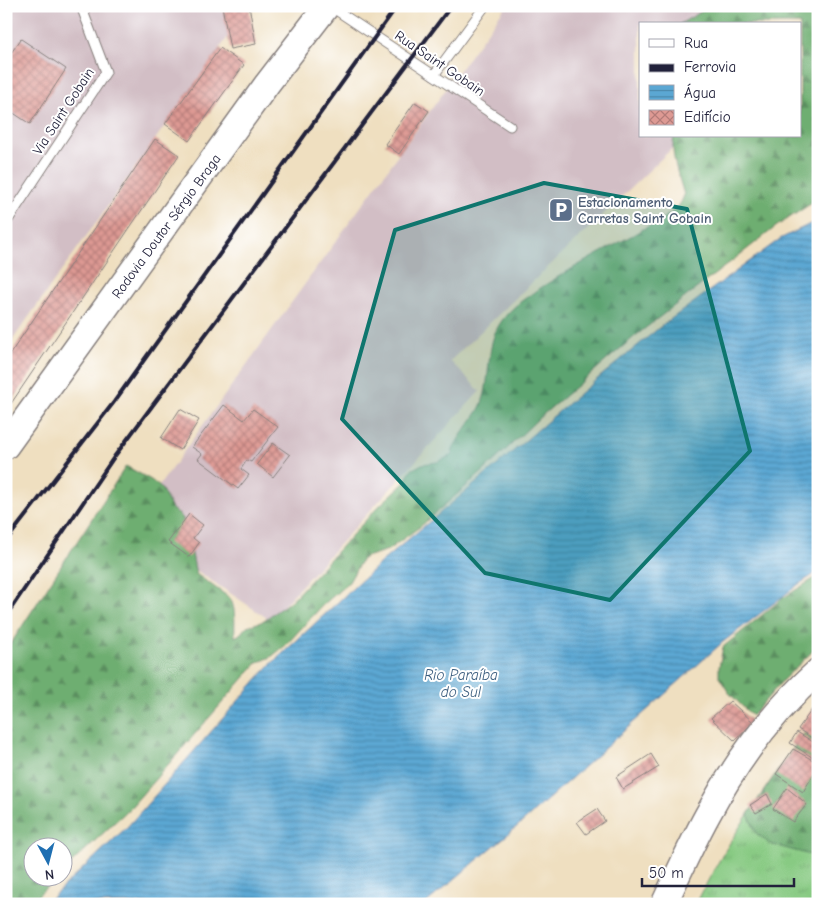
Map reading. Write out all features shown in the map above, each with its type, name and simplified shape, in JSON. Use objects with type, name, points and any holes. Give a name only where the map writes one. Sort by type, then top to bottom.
[{"type":"main road","name":"Rodovia Doutor Sérgio Braga","points":[[6,446],[267,84],[328,6]]},
{"type":"main road","points":[[664,904],[708,813],[743,758],[778,714],[818,672]]},
{"type":"lane","name":"Via Saint Gobain","points":[[6,223],[106,72],[81,6]]},
{"type":"lane","name":"Rua Saint Gobain","points":[[328,6],[510,126]]},
{"type":"lane","points":[[434,75],[485,6]]},
{"type":"highlighted area","points":[[544,183],[687,209],[750,451],[610,600],[485,573],[342,419],[395,230]]},
{"type":"shaded area","points":[[6,6],[250,6],[6,349]]},
{"type":"shaded area","points":[[506,6],[818,6],[802,22],[639,22],[639,138],[683,138],[450,361],[480,391],[270,620],[130,526]]},
{"type":"green space","points":[[711,6],[818,6],[818,199],[777,226],[634,337],[539,418],[487,468],[421,526],[388,550],[362,559],[349,582],[322,606],[286,645],[271,657],[257,663],[131,807],[72,863],[72,838],[22,838],[22,888],[46,888],[29,904],[6,904],[6,651],[126,466],[161,488],[172,509],[182,517],[186,524],[196,574],[230,598],[234,612],[235,637],[247,626],[261,622],[291,601],[377,508],[404,483],[411,470],[422,464],[437,462],[452,455],[460,436],[482,403],[495,333],[503,319],[514,307],[556,278],[662,219],[678,207],[684,195],[674,158],[674,138],[802,138],[802,22],[683,22]]},
{"type":"green space","points":[[818,576],[818,646],[783,680],[752,716],[729,693],[719,677],[723,647],[783,598]]},
{"type":"green space","points":[[818,713],[818,904],[696,904],[738,830]]},
{"type":"green space","points":[[818,713],[818,857],[770,844],[756,833],[748,814]]},
{"type":"water","name":"Rio Paraíba do Sul","points":[[818,220],[818,572],[799,584],[723,642],[526,819],[425,904],[45,904],[62,888],[72,888],[72,879],[128,826],[268,667],[380,563],[660,327],[780,239]]},
{"type":"building","points":[[222,6],[249,6],[256,44],[230,49]]},
{"type":"building","points":[[21,39],[66,69],[30,124],[6,108],[6,60]]},
{"type":"building","points":[[220,48],[244,65],[189,141],[165,124]]},
{"type":"building","points":[[415,102],[429,111],[399,154],[385,144]]},
{"type":"building","points":[[155,139],[179,155],[6,411],[6,360]]},
{"type":"building","points":[[224,405],[244,420],[253,409],[278,427],[251,462],[247,460],[241,469],[249,475],[238,489],[198,459],[202,454],[192,447]]},
{"type":"building","points":[[180,409],[199,420],[180,450],[161,438]]},
{"type":"building","points":[[273,443],[290,455],[273,477],[257,464]]},
{"type":"building","points":[[189,514],[203,525],[193,538],[199,543],[189,557],[168,542]]},
{"type":"building","points":[[730,701],[753,722],[735,741],[711,718]]},
{"type":"building","points":[[818,701],[818,742],[798,729]]},
{"type":"building","points":[[797,732],[818,745],[818,761],[790,743]]},
{"type":"building","points":[[793,749],[818,763],[818,767],[803,792],[776,774]]},
{"type":"building","points":[[651,754],[659,767],[623,789],[616,777]]},
{"type":"building","points":[[787,788],[807,804],[793,822],[773,809]]},
{"type":"building","points":[[767,794],[772,804],[756,813],[750,805]]},
{"type":"building","points":[[597,809],[605,821],[586,834],[577,822]]},
{"type":"railway","points":[[6,541],[114,402],[397,6]]},
{"type":"railway","points":[[6,616],[114,457],[451,6]]},
{"type":"place","name":"Estacionamento Carretas Saint Gobain","points":[[561,210]]}]
